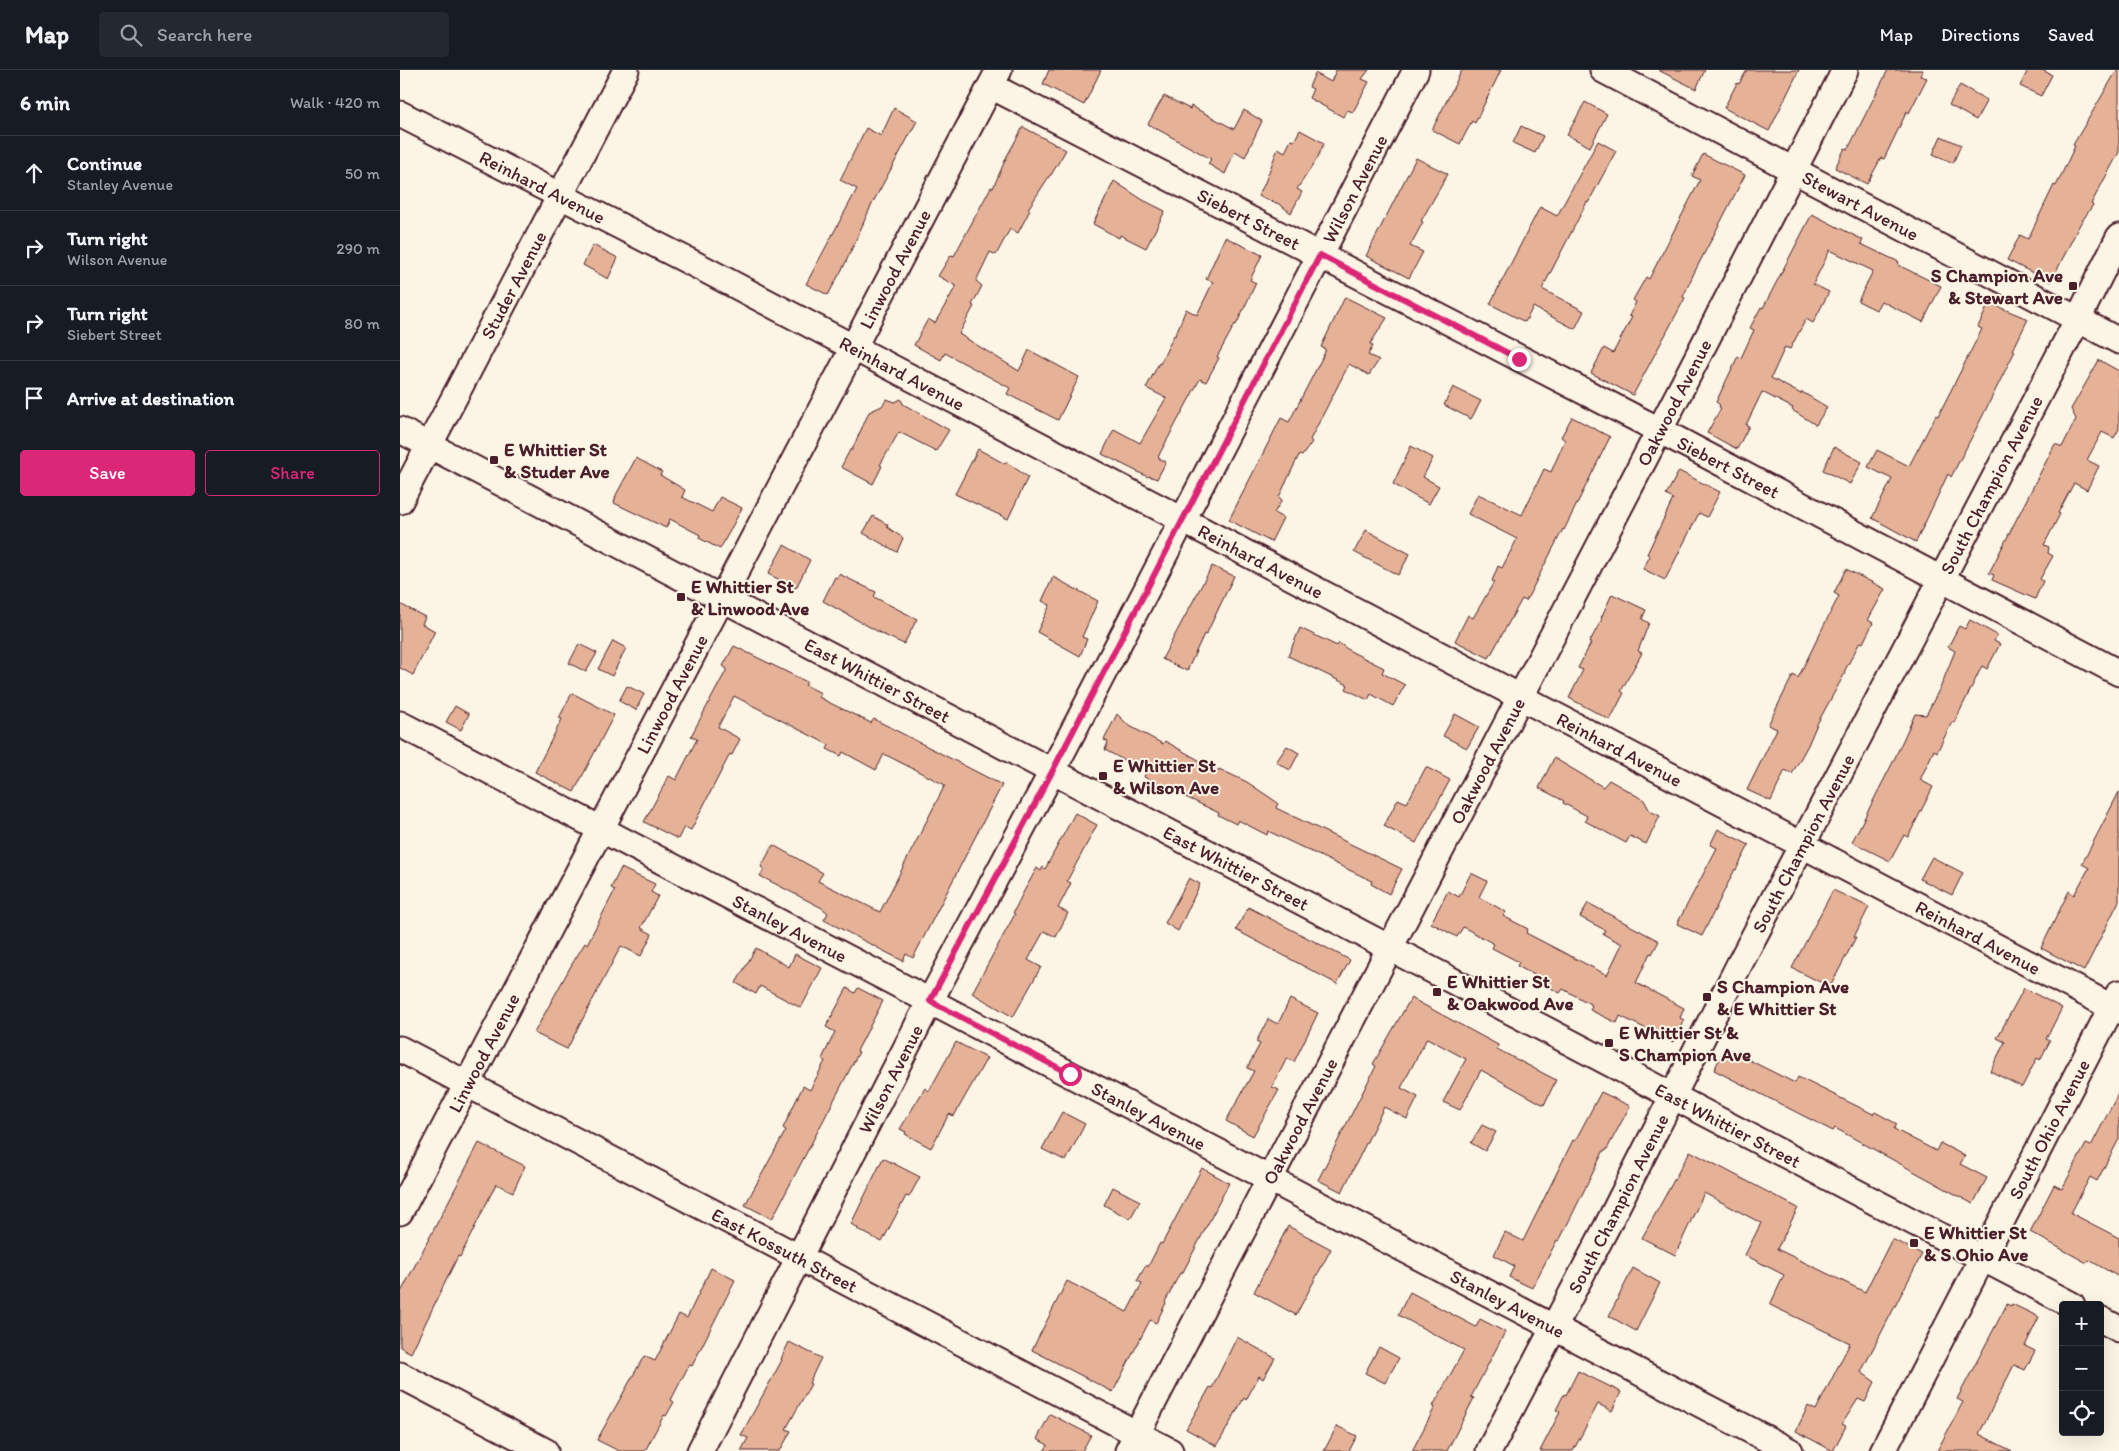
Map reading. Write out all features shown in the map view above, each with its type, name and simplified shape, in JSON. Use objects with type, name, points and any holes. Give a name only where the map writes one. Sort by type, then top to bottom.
[{"type":"street","name":"Studer Avenue","points":[[400,501],[626,70]]},
{"type":"street","name":"Wilson Avenue","points":[[700,1451],[930,1001],[1053,770],[1416,70]]},
{"type":"street","name":"Stewart Avenue","points":[[1603,70],[1792,171],[2119,341]]},
{"type":"street","name":"Oakwood Avenue","points":[[1132,1442],[1845,70]]},
{"type":"street","name":"Siebert Street","points":[[995,78],[1320,255],[1658,430],[2119,673]]},
{"type":"street","name":"Linwood Avenue","points":[[400,1212],[995,78]]},
{"type":"street","name":"Reinhard Avenue","points":[[400,114],[704,268],[1802,845],[2116,1004]]},
{"type":"street","name":"South Champion Avenue","points":[[1489,1451],[2119,237]]},
{"type":"street","name":"East Whittier Street","points":[[400,430],[1053,770],[2064,1301]]},
{"type":"street","name":"Stanley Avenue","points":[[400,724],[1790,1451]]},
{"type":"street","name":"South Ohio Avenue","points":[[1884,1451],[2116,1004]]},
{"type":"street","name":"East Kossuth Street","points":[[400,1049],[800,1258],[1132,1442],[1170,1451]]},
{"type":"street","points":[[2104,1321],[2119,1329]]},
{"type":"street","points":[[400,1375],[545,1451]]},
{"type":"building","points":[[1049,70],[1101,70],[1084,105],[1043,84]]},
{"type":"building","points":[[1336,70],[1369,70],[1362,79],[1369,82],[1353,112],[1347,110],[1343,117],[1309,98],[1313,89],[1309,87],[1315,73],[1331,82]]},
{"type":"building","points":[[1462,70],[1501,70],[1475,123],[1472,121],[1460,144],[1432,130]]},
{"type":"building","points":[[1658,70],[1705,70],[1696,89]]},
{"type":"building","points":[[1747,70],[1799,70],[1769,131],[1724,108],[1737,83],[1739,84]]},
{"type":"building","points":[[1888,70],[1923,70],[1920,76],[1927,78],[1909,113],[1907,111],[1884,159],[1881,158],[1867,184],[1835,168],[1845,148],[1848,149]]},
{"type":"building","points":[[2028,70],[2042,70],[2052,75],[2041,96],[2020,86]]},
{"type":"building","points":[[2117,70],[2119,70],[2119,152],[2091,204],[2093,205],[2080,224],[2051,282],[2007,260],[2020,235],[2028,239],[2054,185],[2056,186],[2075,146],[2073,145]]},
{"type":"building","points":[[1960,85],[1987,100],[1976,120],[1949,105]]},
{"type":"building","points":[[1164,96],[1190,109],[1191,106],[1234,129],[1244,110],[1262,121],[1245,157],[1235,151],[1225,174],[1208,164],[1211,159],[1148,124]]},
{"type":"building","points":[[1585,102],[1607,114],[1590,147],[1567,135]]},
{"type":"building","points":[[894,108],[917,121],[871,206],[845,264],[828,295],[806,284],[857,189],[840,180],[866,128],[881,136]]},
{"type":"building","points":[[1521,126],[1543,136],[1535,153],[1513,143]]},
{"type":"building","points":[[1023,127],[1066,150],[1028,209],[1030,210],[1018,233],[1010,229],[996,255],[990,252],[976,281],[982,286],[959,334],[1019,371],[1029,350],[1079,377],[1058,420],[1007,394],[1010,388],[945,353],[941,360],[914,345],[928,319],[935,323],[956,286],[938,276],[951,255],[954,256],[991,187],[993,188],[1007,156]]},
{"type":"building","points":[[1300,130],[1324,143],[1317,159],[1297,189],[1302,192],[1291,213],[1279,204],[1258,196],[1278,148],[1285,152],[1291,140],[1294,141]]},
{"type":"building","points":[[1941,136],[1961,145],[1953,163],[1933,154]]},
{"type":"building","points":[[1598,141],[1616,151],[1542,289],[1584,311],[1575,329],[1533,307],[1525,322],[1490,304],[1540,207],[1557,216]]},
{"type":"building","points":[[1703,154],[1745,175],[1694,273],[1683,297],[1685,298],[1633,395],[1591,373],[1604,348],[1613,353],[1632,317],[1629,316],[1636,302],[1633,300],[1646,277],[1649,279],[1700,180],[1692,176]]},
{"type":"building","points":[[1416,158],[1448,174],[1421,221],[1423,222],[1410,246],[1423,252],[1409,278],[1366,256]]},
{"type":"building","points":[[1114,181],[1143,200],[1165,211],[1146,248],[1120,235],[1119,238],[1093,224]]},
{"type":"building","points":[[1812,214],[1863,240],[1861,244],[1899,262],[1898,265],[1941,286],[1923,322],[1881,301],[1876,310],[1858,301],[1873,271],[1830,250],[1813,284],[1829,292],[1813,323],[1806,319],[1790,349],[1785,347],[1771,378],[1801,394],[1802,392],[1827,407],[1816,425],[1792,410],[1793,408],[1762,392],[1746,425],[1749,426],[1737,449],[1707,433],[1721,408],[1716,402],[1738,356],[1741,358],[1754,330],[1750,328],[1761,307],[1763,308]]},
{"type":"building","points":[[1225,237],[1262,255],[1250,280],[1256,283],[1206,382],[1200,379],[1160,453],[1158,458],[1166,462],[1157,479],[1148,477],[1102,454],[1114,429],[1140,443],[1166,398],[1146,388],[1175,336],[1186,309],[1197,315],[1213,282],[1206,279]]},
{"type":"building","points":[[593,245],[618,258],[608,279],[583,265]]},
{"type":"building","points":[[1345,297],[1387,318],[1370,344],[1373,346],[1368,355],[1379,360],[1369,375],[1349,364],[1310,440],[1312,442],[1302,456],[1299,455],[1279,497],[1282,500],[1274,513],[1283,518],[1271,542],[1229,520],[1281,418],[1289,422],[1325,352],[1325,349],[1321,347]]},
{"type":"building","points":[[1989,303],[2028,319],[2013,350],[2015,351],[1975,431],[1951,477],[1948,474],[1916,542],[1872,518],[1892,479],[1868,467],[1877,450],[1909,466],[1936,415],[1938,416],[1982,329],[1978,327]]},
{"type":"building","points":[[2099,360],[2119,371],[2119,429],[2114,438],[2102,432],[2087,460],[2099,466],[2087,490],[2074,483],[2058,513],[2060,514],[2044,545],[2049,547],[2048,553],[2053,556],[2040,579],[2043,581],[2035,599],[1992,580],[1994,575],[1989,573],[2055,444],[2062,447],[2076,419],[2071,409]]},
{"type":"building","points":[[1453,387],[1481,401],[1471,419],[1444,405]]},
{"type":"building","points":[[887,399],[895,402],[901,399],[903,404],[949,430],[936,451],[899,432],[880,465],[882,466],[873,484],[841,467],[850,450],[852,450],[869,412],[882,406]]},
{"type":"building","points":[[1572,417],[1610,437],[1526,601],[1522,599],[1489,658],[1455,641],[1468,615],[1473,618],[1494,582],[1492,581],[1498,566],[1502,568],[1517,539],[1468,514],[1478,494],[1522,515],[1544,469],[1551,472],[1565,440],[1561,437]]},
{"type":"building","points":[[1411,446],[1433,458],[1423,477],[1439,486],[1429,504],[1393,484]]},
{"type":"building","points":[[1834,447],[1862,462],[1850,484],[1823,470]]},
{"type":"building","points":[[978,449],[1005,464],[1006,462],[1028,477],[1008,519],[955,494]]},
{"type":"building","points":[[636,458],[662,472],[660,475],[685,490],[682,497],[712,512],[720,497],[742,508],[720,549],[699,538],[700,535],[670,519],[666,528],[614,503],[616,495]]},
{"type":"building","points":[[1679,471],[1720,492],[1707,517],[1699,513],[1665,580],[1643,569],[1650,556],[1647,554],[1673,499],[1666,495]]},
{"type":"building","points":[[873,516],[888,525],[887,527],[903,538],[897,552],[863,533]]},
{"type":"building","points":[[1366,530],[1410,554],[1398,575],[1354,552]]},
{"type":"building","points":[[784,545],[810,560],[796,588],[768,574]]},
{"type":"building","points":[[1212,566],[1234,576],[1187,671],[1162,659]]},
{"type":"building","points":[[1846,569],[1885,589],[1868,620],[1873,623],[1863,643],[1860,642],[1792,774],[1785,770],[1771,801],[1747,790],[1777,729],[1768,725],[1793,675],[1798,678],[1839,596],[1834,593]]},
{"type":"building","points":[[839,574],[876,592],[874,597],[917,619],[904,644],[823,601],[835,577],[837,578]]},
{"type":"building","points":[[1053,577],[1098,601],[1082,637],[1087,639],[1080,656],[1037,632],[1050,605],[1042,601]]},
{"type":"building","points":[[1612,594],[1646,610],[1642,619],[1649,623],[1638,651],[1642,653],[1621,691],[1624,693],[1610,720],[1569,698],[1583,670],[1578,668]]},
{"type":"building","points":[[400,604],[425,617],[422,624],[435,631],[413,675],[400,668]]},
{"type":"building","points":[[1970,620],[1997,635],[1994,641],[2000,644],[1987,669],[1982,666],[1954,723],[1952,722],[1937,752],[1934,750],[1920,780],[1933,787],[1908,837],[1904,835],[1890,861],[1852,842],[1915,714],[1926,715],[1941,686],[1955,651],[1948,647],[1959,626],[1965,629]]},
{"type":"building","points":[[1300,628],[1337,646],[1339,643],[1350,651],[1384,668],[1382,673],[1405,685],[1393,706],[1371,694],[1368,700],[1346,689],[1348,685],[1288,656]]},
{"type":"building","points":[[613,641],[626,648],[612,676],[598,669]]},
{"type":"building","points":[[579,644],[597,653],[586,672],[569,663]]},
{"type":"building","points":[[734,646],[807,682],[805,685],[821,693],[819,697],[828,702],[871,723],[874,719],[1002,785],[913,958],[906,954],[903,961],[824,920],[828,913],[822,908],[760,876],[764,869],[761,867],[773,845],[823,873],[818,881],[880,912],[945,785],[884,754],[876,770],[843,752],[841,756],[827,749],[829,745],[734,696],[718,727],[740,739],[732,755],[730,754],[691,830],[684,827],[678,839],[644,822],[669,776],[676,780],[697,739],[691,736],[727,669],[723,666]]},
{"type":"building","points":[[627,686],[644,694],[636,710],[619,701]]},
{"type":"building","points":[[572,693],[614,715],[574,792],[535,772],[562,719],[559,718]]},
{"type":"building","points":[[455,706],[469,714],[461,730],[446,722]]},
{"type":"building","points":[[1117,714],[1128,725],[1163,744],[1165,741],[1218,771],[1219,769],[1247,782],[1278,803],[1276,808],[1402,869],[1389,894],[1371,884],[1372,881],[1268,831],[1267,835],[1238,820],[1236,824],[1218,815],[1219,813],[1144,777],[1146,772],[1105,750],[1108,742],[1104,740]]},
{"type":"building","points":[[1455,714],[1479,727],[1467,748],[1443,736]]},
{"type":"building","points":[[1287,746],[1299,753],[1290,770],[1276,762]]},
{"type":"building","points":[[1554,758],[1603,787],[1609,780],[1644,800],[1650,811],[1660,816],[1646,844],[1630,836],[1626,843],[1585,821],[1587,816],[1539,788]]},
{"type":"building","points":[[1426,767],[1450,780],[1416,843],[1384,826],[1398,799],[1407,803]]},
{"type":"building","points":[[2119,792],[2119,901],[2084,971],[2041,948],[2069,891],[2074,895],[2089,868],[2082,864]]},
{"type":"building","points":[[1075,813],[1097,825],[1067,881],[1071,883],[1058,908],[1068,913],[1056,937],[1044,931],[1028,960],[1041,967],[1013,1017],[972,993],[1015,914],[1013,913],[1037,868],[1041,871],[1043,867],[1045,869]]},
{"type":"building","points":[[1718,829],[1749,845],[1702,936],[1677,924],[1717,848],[1710,845]]},
{"type":"building","points":[[1932,857],[1963,873],[1952,895],[1920,879]]},
{"type":"building","points":[[621,868],[655,884],[651,892],[658,896],[641,928],[652,934],[641,956],[621,946],[567,1049],[534,1033],[572,964],[585,943],[587,944],[615,890],[611,888]]},
{"type":"building","points":[[1471,873],[1487,881],[1479,897],[1506,912],[1503,916],[1528,929],[1526,933],[1607,975],[1622,944],[1603,934],[1605,930],[1580,917],[1588,903],[1659,941],[1652,954],[1650,953],[1636,983],[1684,1008],[1680,1018],[1684,1020],[1673,1042],[1620,1016],[1617,1023],[1590,1010],[1592,1005],[1563,989],[1560,993],[1540,982],[1542,979],[1517,966],[1519,962],[1492,948],[1494,944],[1463,927],[1457,937],[1431,923],[1448,891],[1459,897]]},
{"type":"building","points":[[1189,878],[1200,884],[1178,931],[1165,923]]},
{"type":"building","points":[[1833,890],[1869,907],[1830,987],[1792,968]]},
{"type":"building","points":[[1248,907],[1350,960],[1337,984],[1236,930]]},
{"type":"building","points":[[756,948],[789,967],[795,954],[822,968],[801,1008],[760,986],[756,994],[736,983]]},
{"type":"building","points":[[847,988],[855,993],[858,988],[883,1001],[857,1051],[859,1052],[772,1219],[745,1205],[786,1130],[783,1128],[803,1086],[810,1090],[825,1061],[822,1059],[835,1032],[826,1027]]},
{"type":"building","points":[[2024,988],[2062,1008],[2046,1039],[2050,1041],[2040,1060],[2037,1058],[2022,1087],[1990,1071],[2005,1042],[1997,1038]]},
{"type":"building","points":[[1411,998],[1498,1045],[1497,1049],[1556,1080],[1544,1105],[1481,1070],[1460,1110],[1443,1102],[1466,1059],[1427,1038],[1401,1088],[1418,1097],[1407,1119],[1384,1107],[1342,1192],[1318,1180],[1376,1066],[1373,1064]]},
{"type":"building","points":[[1290,999],[1318,1013],[1294,1062],[1287,1058],[1272,1087],[1279,1090],[1253,1136],[1226,1121],[1254,1071],[1247,1068],[1260,1044],[1256,1042],[1268,1019],[1278,1024]]},
{"type":"building","points":[[956,1042],[987,1058],[954,1116],[949,1114],[931,1148],[905,1134],[906,1132],[900,1129],[925,1088],[929,1091]]},
{"type":"building","points":[[1725,1048],[1795,1083],[1798,1077],[1873,1114],[1875,1112],[1897,1124],[1894,1129],[1936,1151],[1940,1143],[1965,1156],[1960,1164],[1987,1178],[1973,1204],[1835,1128],[1833,1131],[1714,1070]]},
{"type":"building","points":[[1601,1092],[1630,1106],[1606,1151],[1604,1150],[1559,1241],[1557,1240],[1532,1288],[1509,1277],[1514,1266],[1494,1255],[1505,1232],[1523,1241],[1573,1140],[1575,1141]]},
{"type":"building","points":[[2119,1092],[2119,1139],[2097,1181],[2090,1177],[2071,1213],[2119,1238],[2119,1277],[2089,1260],[2087,1263],[2030,1232],[2054,1185],[2062,1189],[2086,1144],[2091,1146]]},
{"type":"building","points":[[1062,1112],[1085,1124],[1066,1161],[1042,1149]]},
{"type":"building","points":[[1482,1125],[1496,1132],[1485,1151],[1471,1143]]},
{"type":"building","points":[[479,1143],[525,1166],[513,1192],[496,1184],[460,1257],[458,1256],[411,1353],[400,1347],[400,1294]]},
{"type":"building","points":[[1690,1151],[1798,1208],[1777,1249],[1865,1292],[1892,1239],[1922,1254],[1861,1372],[1875,1382],[1865,1402],[1858,1399],[1842,1424],[1846,1426],[1833,1451],[1796,1431],[1808,1406],[1816,1410],[1850,1343],[1770,1305],[1784,1275],[1745,1255],[1761,1223],[1704,1193],[1675,1255],[1642,1238]]},
{"type":"building","points":[[883,1158],[920,1177],[909,1197],[906,1196],[882,1242],[851,1224]]},
{"type":"building","points":[[1202,1168],[1229,1183],[1182,1274],[1180,1273],[1156,1323],[1150,1320],[1113,1392],[1032,1350],[1067,1281],[1127,1312],[1142,1283],[1137,1281],[1146,1265],[1148,1267],[1160,1243],[1162,1244]]},
{"type":"building","points":[[1113,1187],[1140,1201],[1130,1219],[1104,1205]]},
{"type":"building","points":[[1288,1226],[1331,1249],[1296,1315],[1254,1292]]},
{"type":"building","points":[[711,1268],[735,1280],[692,1366],[689,1365],[671,1400],[674,1402],[666,1416],[664,1415],[645,1451],[619,1451],[597,1440],[644,1356],[655,1361],[679,1314],[687,1318]]},
{"type":"building","points":[[1633,1268],[1660,1283],[1636,1331],[1609,1316]]},
{"type":"building","points":[[1410,1292],[1476,1327],[1480,1319],[1505,1332],[1471,1397],[1474,1398],[1447,1451],[1412,1451],[1435,1407],[1433,1406],[1464,1350],[1398,1315]]},
{"type":"building","points":[[2007,1304],[2011,1306],[2012,1304],[2039,1317],[2025,1346],[2035,1351],[2025,1370],[2014,1365],[1979,1434],[2012,1451],[1937,1451],[1963,1402],[1957,1399]]},
{"type":"building","points":[[1237,1337],[1275,1358],[1263,1379],[1259,1376],[1246,1400],[1244,1398],[1217,1446],[1186,1429],[1210,1387],[1212,1388]]},
{"type":"building","points":[[789,1342],[821,1358],[809,1383],[811,1384],[786,1429],[791,1431],[780,1451],[741,1451],[748,1438],[741,1435],[782,1360]]},
{"type":"building","points":[[1379,1347],[1399,1358],[1385,1383],[1365,1373]]},
{"type":"building","points":[[1578,1371],[1621,1392],[1612,1411],[1598,1404],[1573,1451],[1540,1451],[1560,1412],[1556,1410]]},
{"type":"building","points":[[1050,1414],[1091,1435],[1082,1451],[1044,1451],[1048,1445],[1037,1439]]},
{"type":"building","points":[[1337,1426],[1357,1436],[1349,1451],[1324,1451]]},
{"type":"place","name":"S Champion Ave & Stewart Ave","points":[[2073,286]]},
{"type":"place","name":"E Whittier St & Studer Ave","points":[[494,460]]},
{"type":"place","name":"E Whittier St & Linwood Ave","points":[[681,597]]},
{"type":"place","name":"E Whittier St & Wilson Ave","points":[[1103,776]]},
{"type":"place","name":"E Whittier St & Oakwood Ave","points":[[1437,992]]},
{"type":"place","name":"S Champion Ave & E Whittier St","points":[[1707,997]]},
{"type":"place","name":"E Whittier St & S Champion Ave","points":[[1609,1043]]},
{"type":"place","name":"E Whittier St & S Ohio Ave","points":[[1914,1243]]},
{"type":"route","points":[[1070,1074],[930,1001],[1053,770],[1320,255],[1519,359]]}]
